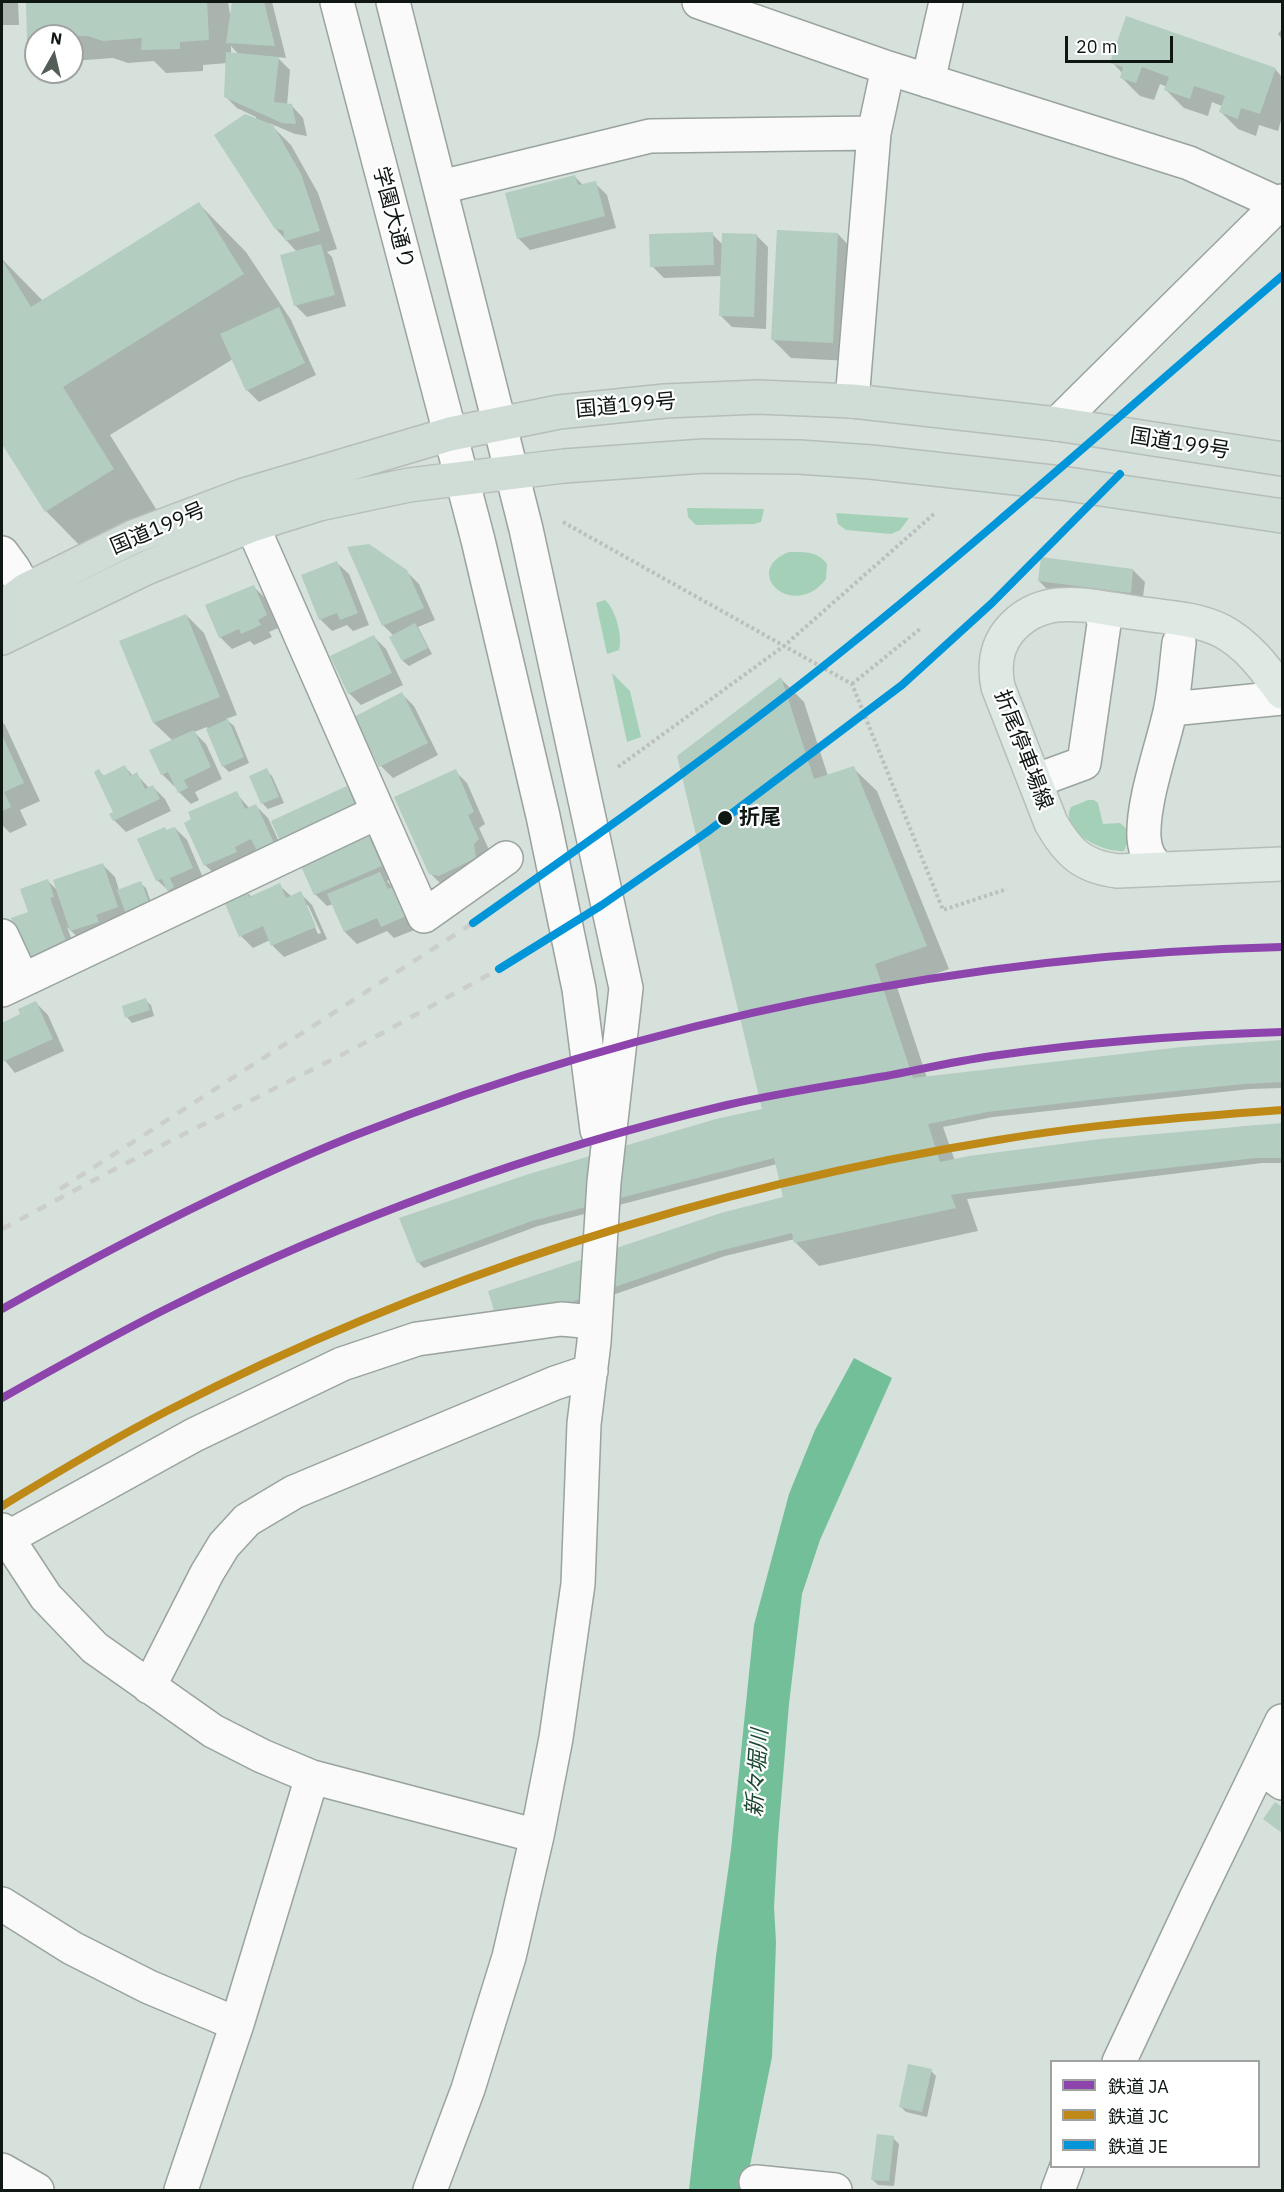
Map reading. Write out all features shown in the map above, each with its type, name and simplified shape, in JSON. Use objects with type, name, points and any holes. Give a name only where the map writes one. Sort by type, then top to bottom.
[{"type":"highway","name":"国道199号","points":[[14,599],[133,537],[244,495],[450,434],[559,412],[665,401],[758,397],[852,401],[1057,424],[1282,459]]},
{"type":"highway","name":"国道199号","points":[[2,638],[146,568],[252,525],[319,504],[460,477],[574,465],[704,456],[871,462],[1050,482],[1282,516]]},
{"type":"main road","name":"折尾停車場線","points":[[1282,692],[1251,653],[1232,637],[1219,630],[1189,620],[1096,607],[1069,604],[1041,607],[1028,613],[1016,623],[1000,645],[996,658],[995,672],[998,687],[1051,823],[1059,837],[1077,858],[1101,869],[1118,871],[1282,864]]},
{"type":"street","name":"学園大通り","points":[[337,2],[480,552],[543,816],[579,989],[604,1182]]},
{"type":"street","points":[[393,2],[501,422],[626,988],[604,1182],[591,1371],[584,1424],[578,1584],[556,1738],[537,1836],[506,1968],[468,2089],[430,2190]]},
{"type":"street","points":[[699,2],[888,68],[1189,163],[1281,202],[1057,424]]},
{"type":"street","points":[[928,81],[946,2]]},
{"type":"street","points":[[852,401],[874,133],[888,68]]},
{"type":"street","points":[[441,187],[650,136],[874,133]]},
{"type":"street","points":[[252,525],[424,916],[506,858]]},
{"type":"street","points":[[2,553],[14,599],[43,619]]},
{"type":"street","points":[[1035,781],[1084,763],[1104,624],[1102,613],[1096,607]]},
{"type":"street","points":[[1161,869],[1149,859],[1144,836],[1149,797],[1171,709],[1179,644]]},
{"type":"street","points":[[1171,709],[1282,698]]},
{"type":"street","points":[[2,936],[12,984],[378,812]]},
{"type":"street","points":[[537,1836],[312,1777],[262,1756],[213,1731],[95,1648],[46,1597],[3,1537],[194,1435],[342,1364],[417,1339],[561,1319],[595,1322]]},
{"type":"street","points":[[149,1688],[207,1573],[224,1545],[248,1520],[294,1492],[555,1383],[591,1371]]},
{"type":"street","points":[[1120,2060],[1271,1775],[1282,1721]]},
{"type":"street","points":[[181,2190],[237,2024],[312,1777]]},
{"type":"street","points":[[2,1904],[72,1948],[149,1986],[237,2024]]},
{"type":"street","points":[[1058,2190],[1066,2168]]},
{"type":"street","points":[[2,2170],[37,2190]]},
{"type":"street","points":[[756,2182],[835,2190]]},
{"type":"path","points":[[618,767],[784,646],[935,513]]},
{"type":"path","points":[[563,522],[852,684],[943,910],[1006,889]]},
{"type":"path","points":[[852,684],[920,629]]},
{"type":"shaded area","points":[[687,508],[764,509],[761,522],[754,524],[696,525],[688,517]]},
{"type":"shaded area","points":[[836,513],[909,518],[900,530],[891,534],[846,530],[838,524]]},
{"type":"shaded area","points":[[789,552],[810,553],[819,557],[827,564],[826,579],[813,591],[799,596],[777,589],[770,580],[769,570],[775,560]]},
{"type":"shaded area","points":[[605,600],[618,624],[620,638],[619,650],[607,654],[596,603]]},
{"type":"shaded area","points":[[612,673],[630,691],[641,737],[627,742]]},
{"type":"shaded area","points":[[1088,800],[1098,803],[1103,824],[1120,823],[1128,830],[1128,841],[1124,851],[1105,848],[1085,839],[1071,824],[1069,816],[1071,807]]},
{"type":"water","name":"新々堀川","points":[[854,1358],[892,1378],[820,1540],[802,1594],[789,1704],[778,1837],[774,1907],[776,1942],[772,2057],[745,2190],[689,2190],[716,1956],[731,1850],[754,1625],[789,1494],[815,1430]]},
{"type":"building","points":[[26,2],[207,2],[209,40],[180,42],[180,49],[141,50],[142,38],[103,41],[84,36],[84,24],[27,24]]},
{"type":"building","points":[[232,2],[264,2],[275,46],[226,43]]},
{"type":"building","points":[[1126,16],[1276,68],[1260,114],[1241,108],[1238,119],[1219,112],[1225,96],[1194,86],[1190,99],[1164,90],[1169,77],[1142,67],[1136,83],[1120,78],[1123,67],[1110,63]]},
{"type":"building","points":[[226,52],[279,57],[274,102],[292,104],[296,124],[282,123],[224,97]]},
{"type":"building","points":[[245,114],[273,125],[301,174],[320,231],[285,241],[283,230],[275,229],[214,135]]},
{"type":"building","points":[[575,175],[578,185],[596,181],[605,216],[517,239],[505,193]]},
{"type":"building","points":[[199,202],[244,274],[63,387],[114,469],[45,512],[2,444],[2,260],[31,307]]},
{"type":"building","points":[[777,230],[838,233],[833,343],[771,340]]},
{"type":"building","points":[[713,232],[714,265],[650,267],[649,234]]},
{"type":"building","points":[[722,233],[757,234],[754,317],[719,316]]},
{"type":"building","points":[[321,244],[335,295],[294,306],[280,255]]},
{"type":"building","points":[[279,307],[305,363],[246,391],[220,334]]},
{"type":"building","points":[[369,544],[407,570],[424,608],[382,626],[347,547]]},
{"type":"building","points":[[1041,557],[1133,569],[1131,593],[1038,581]]},
{"type":"building","points":[[337,561],[358,613],[340,620],[337,613],[319,620],[301,575]]},
{"type":"building","points":[[254,585],[267,615],[258,620],[261,625],[241,634],[239,629],[219,638],[205,605]]},
{"type":"building","points":[[186,614],[220,697],[153,723],[119,641]]},
{"type":"building","points":[[415,623],[428,648],[402,661],[389,637]]},
{"type":"building","points":[[374,635],[392,673],[348,694],[330,656]]},
{"type":"building","points":[[781,677],[814,779],[854,766],[927,946],[875,964],[913,1078],[1182,1047],[1282,1040],[1282,1082],[1244,1084],[987,1112],[928,1124],[940,1162],[969,1156],[1100,1139],[1282,1123],[1282,1158],[1255,1158],[951,1195],[956,1208],[794,1243],[792,1233],[719,1251],[499,1327],[488,1291],[721,1213],[783,1197],[774,1158],[532,1221],[417,1263],[399,1218],[529,1174],[716,1119],[762,1109],[677,756]]},
{"type":"building","points":[[402,692],[428,743],[379,767],[354,717]]},
{"type":"building","points":[[228,719],[244,757],[222,767],[206,729]]},
{"type":"building","points":[[194,730],[211,767],[184,780],[188,788],[178,793],[168,772],[161,775],[149,750]]},
{"type":"building","points":[[2,735],[24,783],[4,792],[11,807],[2,811]]},
{"type":"building","points":[[125,765],[130,776],[137,772],[145,789],[153,785],[160,799],[113,821],[109,814],[113,812],[94,772],[99,769],[103,776]]},
{"type":"building","points":[[267,768],[279,797],[261,804],[249,776]]},
{"type":"building","points":[[456,769],[474,812],[468,815],[479,839],[474,844],[476,858],[439,876],[429,874],[394,797]]},
{"type":"building","points":[[347,786],[357,808],[280,841],[271,821]]},
{"type":"building","points":[[237,791],[245,809],[256,804],[275,845],[258,853],[251,839],[235,847],[237,852],[204,866],[184,823],[191,819],[188,812]]},
{"type":"building","points":[[165,827],[166,830],[175,827],[193,868],[170,878],[174,887],[167,891],[162,879],[156,881],[137,839]]},
{"type":"building","points":[[368,835],[382,866],[314,895],[300,864]]},
{"type":"building","points":[[103,863],[118,907],[96,915],[99,922],[70,931],[53,880]]},
{"type":"building","points":[[380,872],[388,889],[393,887],[406,916],[381,927],[377,918],[344,932],[327,894]]},
{"type":"building","points":[[48,879],[54,897],[50,898],[67,944],[26,958],[11,918],[28,912],[20,889]]},
{"type":"building","points":[[141,881],[150,905],[126,914],[117,890]]},
{"type":"building","points":[[280,883],[286,898],[301,891],[316,927],[271,946],[263,926],[239,937],[223,899],[246,889],[249,897]]},
{"type":"building","points":[[146,998],[150,1010],[125,1018],[122,1006]]},
{"type":"building","points":[[36,1001],[53,1039],[2,1062],[2,1023],[20,1014],[18,1009]]},
{"type":"building","points":[[1275,1802],[1282,1807],[1282,1833],[1263,1819]]},
{"type":"building","points":[[908,2064],[932,2069],[922,2112],[899,2107]]},
{"type":"building","points":[[877,2134],[894,2136],[889,2181],[871,2180]]},
{"type":"railway","points":[[60,1189],[473,923]]},
{"type":"railway","points":[[2,1229],[115,1169],[355,1048],[499,969]]},
{"type":"rail line","name":"JE","points":[[473,923],[615,822],[801,684],[902,603],[1282,276]]},
{"type":"rail line","name":"JE","points":[[499,969],[602,905],[707,832],[902,685],[992,603],[1120,474]]},
{"type":"rail line","name":"JA","points":[[2,1309],[175,1217],[308,1155],[464,1095],[578,1059],[693,1027],[809,1001],[927,979],[1045,963],[1163,952],[1282,947]]},
{"type":"rail line","name":"JA","points":[[2,1398],[147,1319],[302,1245],[442,1190],[584,1143],[727,1105],[979,1058],[1137,1040],[1282,1032]]},
{"type":"rail line","name":"JC","points":[[2,1506],[146,1422],[265,1363],[366,1319],[468,1279],[572,1243],[677,1211],[783,1183],[890,1160],[998,1140],[1104,1125],[1282,1110]]},
{"type":"place","name":"折尾","points":[[725,818]]}]
